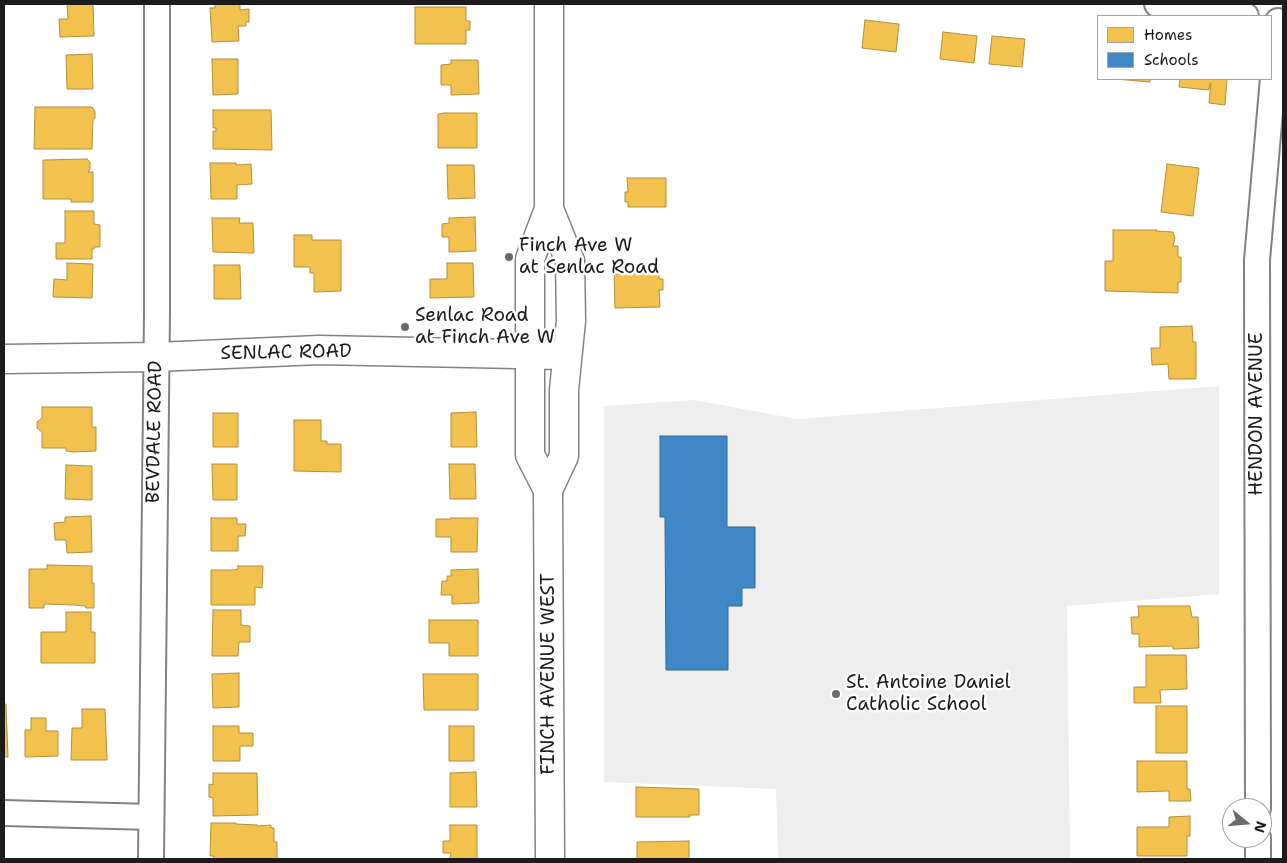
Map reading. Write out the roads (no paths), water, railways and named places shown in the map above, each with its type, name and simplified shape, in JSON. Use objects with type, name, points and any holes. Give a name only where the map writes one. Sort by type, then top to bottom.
[{"type":"main road","name":"FINCH AVENUE WEST","points":[[548,490],[530,455],[530,259],[549,209],[549,4]]},
{"type":"main road","name":"FINCH AVENUE WEST","points":[[549,209],[570,261],[571,321],[564,390],[564,456],[548,490],[550,859]]},
{"type":"main road","name":"SENLAC ROAD","points":[[4,359],[156,357],[319,350],[567,355]]},
{"type":"street","name":"BEVDALE ROAD","points":[[151,859],[157,4]]},
{"type":"street","points":[[1157,4],[1239,15]]},
{"type":"street","name":"HENDON AVENUE","points":[[1258,798],[1257,260],[1277,21]]},
{"type":"street","points":[[4,813],[150,817]]},
{"type":"place","name":"Finch Ave W at Senlac Road","points":[[509,257]]},
{"type":"place","name":"Senlac Road at Finch Ave W","points":[[405,327]]},
{"type":"place","name":"St. Antoine Daniel Catholic School","points":[[836,694]]}]
